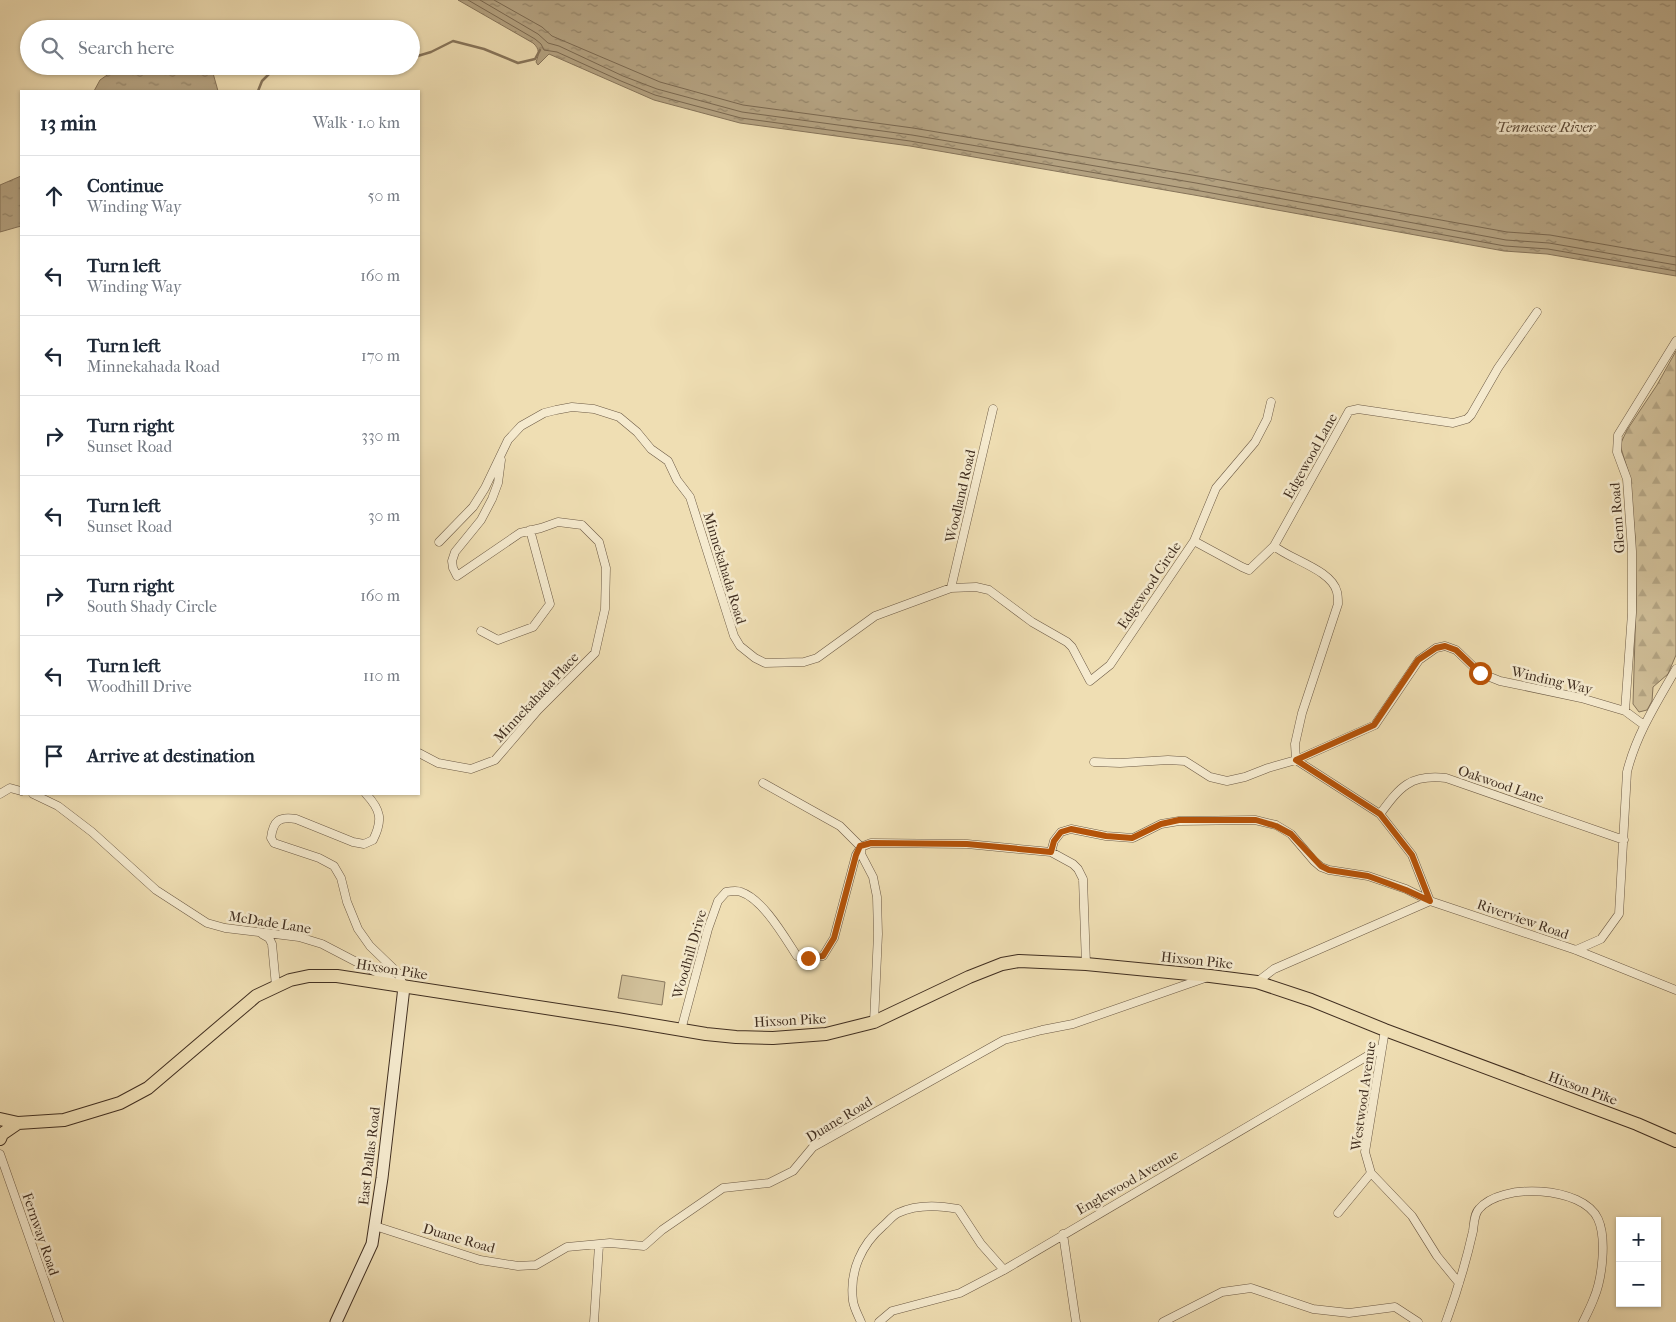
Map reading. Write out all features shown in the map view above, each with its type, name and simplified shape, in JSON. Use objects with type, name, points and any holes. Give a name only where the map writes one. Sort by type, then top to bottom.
[{"type":"main road","name":"Hixson Pike","points":[[0,1119],[18,1123],[64,1120],[127,1100],[148,1088],[256,996],[290,980],[309,976],[338,976],[681,1030],[736,1037],[773,1038],[826,1034],[874,1022],[970,977],[1002,964],[1020,961],[1086,964],[1257,982],[1311,1000],[1385,1030],[1637,1124],[1676,1141]]},
{"type":"main road","points":[[0,1139],[2,1134],[18,1123]]},
{"type":"street","name":"Edgewood Lane","points":[[1274,546],[1350,411],[1358,409],[1454,422],[1467,419],[1498,368],[1537,312]]},
{"type":"street","name":"Glenn Road","points":[[1625,711],[1632,613],[1632,551],[1627,479],[1617,452],[1618,435],[1676,341]]},
{"type":"street","points":[[1194,541],[1216,488],[1255,442],[1267,419],[1272,402]]},
{"type":"street","name":"Minnekahada Road","points":[[439,542],[473,507],[485,488],[508,440],[521,426],[544,413],[572,408],[594,409],[619,417],[637,432],[651,449],[668,461],[690,497],[703,535],[726,618],[740,646],[755,658],[765,663],[792,663],[817,658],[875,616],[951,588],[976,587],[988,590],[1032,622],[1072,646],[1090,681]]},
{"type":"street","name":"Woodland Road","points":[[951,588],[993,409]]},
{"type":"street","name":"Minnekahada Place","points":[[420,754],[438,763],[471,769],[495,760],[538,710],[594,653],[605,609],[606,568],[599,542],[582,525],[558,522],[520,533],[457,576],[453,568],[452,561],[455,552],[481,520],[492,499],[498,483],[501,455]]},
{"type":"street","points":[[481,632],[498,640],[533,627],[550,604],[530,530]]},
{"type":"street","name":"Edgewood Circle","points":[[1090,681],[1110,665],[1194,541],[1249,570],[1274,546]]},
{"type":"street","points":[[1274,546],[1283,553],[1318,570],[1330,580],[1337,591],[1338,604],[1302,713],[1296,744],[1296,760]]},
{"type":"street","name":"Winding Way","points":[[1296,760],[1374,725],[1418,660],[1436,648],[1445,646],[1456,650],[1480,673],[1500,681],[1581,698],[1625,711],[1644,725]]},
{"type":"street","name":"Riverview Road","points":[[1051,852],[1054,841],[1061,832],[1071,829],[1106,836],[1132,838],[1161,824],[1179,820],[1256,820],[1276,826],[1291,834],[1321,866],[1329,870],[1368,876],[1430,901],[1576,950],[1601,939],[1619,914],[1627,772],[1644,725],[1676,669]]},
{"type":"street","points":[[1094,762],[1185,761],[1210,777],[1227,781],[1296,760],[1380,814],[1412,855],[1430,901],[1274,969],[1257,982]]},
{"type":"street","name":"Oakwood Lane","points":[[1380,814],[1396,792],[1415,780],[1428,776],[1446,778],[1624,840]]},
{"type":"street","points":[[763,784],[840,826],[860,846],[861,854],[873,877],[876,897],[878,934],[874,1022]]},
{"type":"street","points":[[0,794],[10,788],[20,790]]},
{"type":"street","name":"McDade Lane","points":[[35,795],[58,806],[92,832],[156,890],[207,923],[225,928],[260,933],[300,936],[322,944],[404,987]]},
{"type":"street","points":[[367,795],[376,805],[380,819],[378,831],[373,840],[364,844],[353,842],[296,819],[286,817],[278,820],[273,826],[271,838],[274,843],[319,858],[334,866],[341,878],[347,902],[358,929],[370,946],[398,973],[404,987]]},
{"type":"street","points":[[860,846],[871,843],[967,844],[1051,852],[1073,864],[1078,869],[1083,880],[1086,964]]},
{"type":"street","name":"Woodhill Drive","points":[[681,1030],[708,929],[718,901],[726,892],[741,891],[752,898],[769,915],[797,956],[808,958],[823,956],[834,938],[860,846]]},
{"type":"street","points":[[260,933],[269,938],[272,944],[276,986]]},
{"type":"street","points":[[1576,950],[1676,990]]},
{"type":"street","name":"Duane Road","points":[[375,1226],[480,1260],[518,1266],[536,1265],[567,1247],[610,1243],[644,1246],[662,1230],[723,1188],[769,1183],[792,1171],[813,1148],[1004,1040],[1073,1024],[1210,976]]},
{"type":"street","name":"East Dallas Road","points":[[336,1322],[372,1244],[404,987]]},
{"type":"street","name":"Westwood Avenue","points":[[1371,1173],[1365,1152],[1385,1030]]},
{"type":"street","name":"Englewood Avenue","points":[[879,1322],[892,1311],[960,1293],[1004,1270],[1381,1048]]},
{"type":"street","name":"Fernway Road","points":[[0,1154],[59,1322]]},
{"type":"street","points":[[1338,1213],[1371,1173],[1412,1216],[1437,1256],[1459,1283]]},
{"type":"street","points":[[1446,1322],[1467,1260],[1477,1210],[1486,1202],[1504,1195],[1538,1190],[1571,1198],[1590,1208],[1598,1219],[1602,1235],[1600,1278],[1583,1322]]},
{"type":"street","points":[[861,1322],[853,1303],[852,1286],[860,1254],[870,1237],[897,1213],[937,1205],[958,1209],[981,1244],[1004,1270]]},
{"type":"street","points":[[1063,1234],[1076,1322]]},
{"type":"street","points":[[594,1322],[599,1245]]},
{"type":"street","points":[[1163,1322],[1222,1292],[1251,1288],[1313,1309],[1349,1313],[1395,1307],[1418,1322]]},
{"type":"green space","points":[[1676,351],[1676,655],[1668,674],[1653,687],[1652,701],[1647,710],[1639,712],[1633,704],[1636,602],[1635,537],[1629,474],[1620,445],[1627,430],[1657,385]]},
{"type":"green space","points":[[622,975],[665,982],[662,1005],[618,998]]},
{"type":"water","name":"Tennessee River","points":[[458,0],[1676,0],[1676,276],[1547,254],[1504,251],[910,146],[740,123],[654,100],[549,54],[538,65],[536,62],[538,50],[533,43]]},
{"type":"water","points":[[107,75],[214,75],[218,90],[95,90],[100,80]]},
{"type":"water","points":[[20,176],[20,226],[0,232],[0,185]]},
{"type":"waterway","points":[[420,55],[453,41],[484,49],[518,63],[535,59],[540,50]]},
{"type":"waterway","points":[[258,90],[262,81],[268,75]]},
{"type":"route","points":[[808,958],[823,956],[834,938],[856,855],[860,846],[871,843],[994,845],[1051,852],[1054,841],[1061,832],[1071,829],[1106,836],[1132,838],[1161,824],[1179,820],[1211,822],[1234,819],[1256,820],[1276,826],[1291,834],[1314,861],[1329,870],[1368,876],[1430,901],[1412,855],[1380,814],[1296,760],[1374,725],[1403,685],[1418,660],[1436,648],[1445,646],[1456,650],[1480,673]]}]
